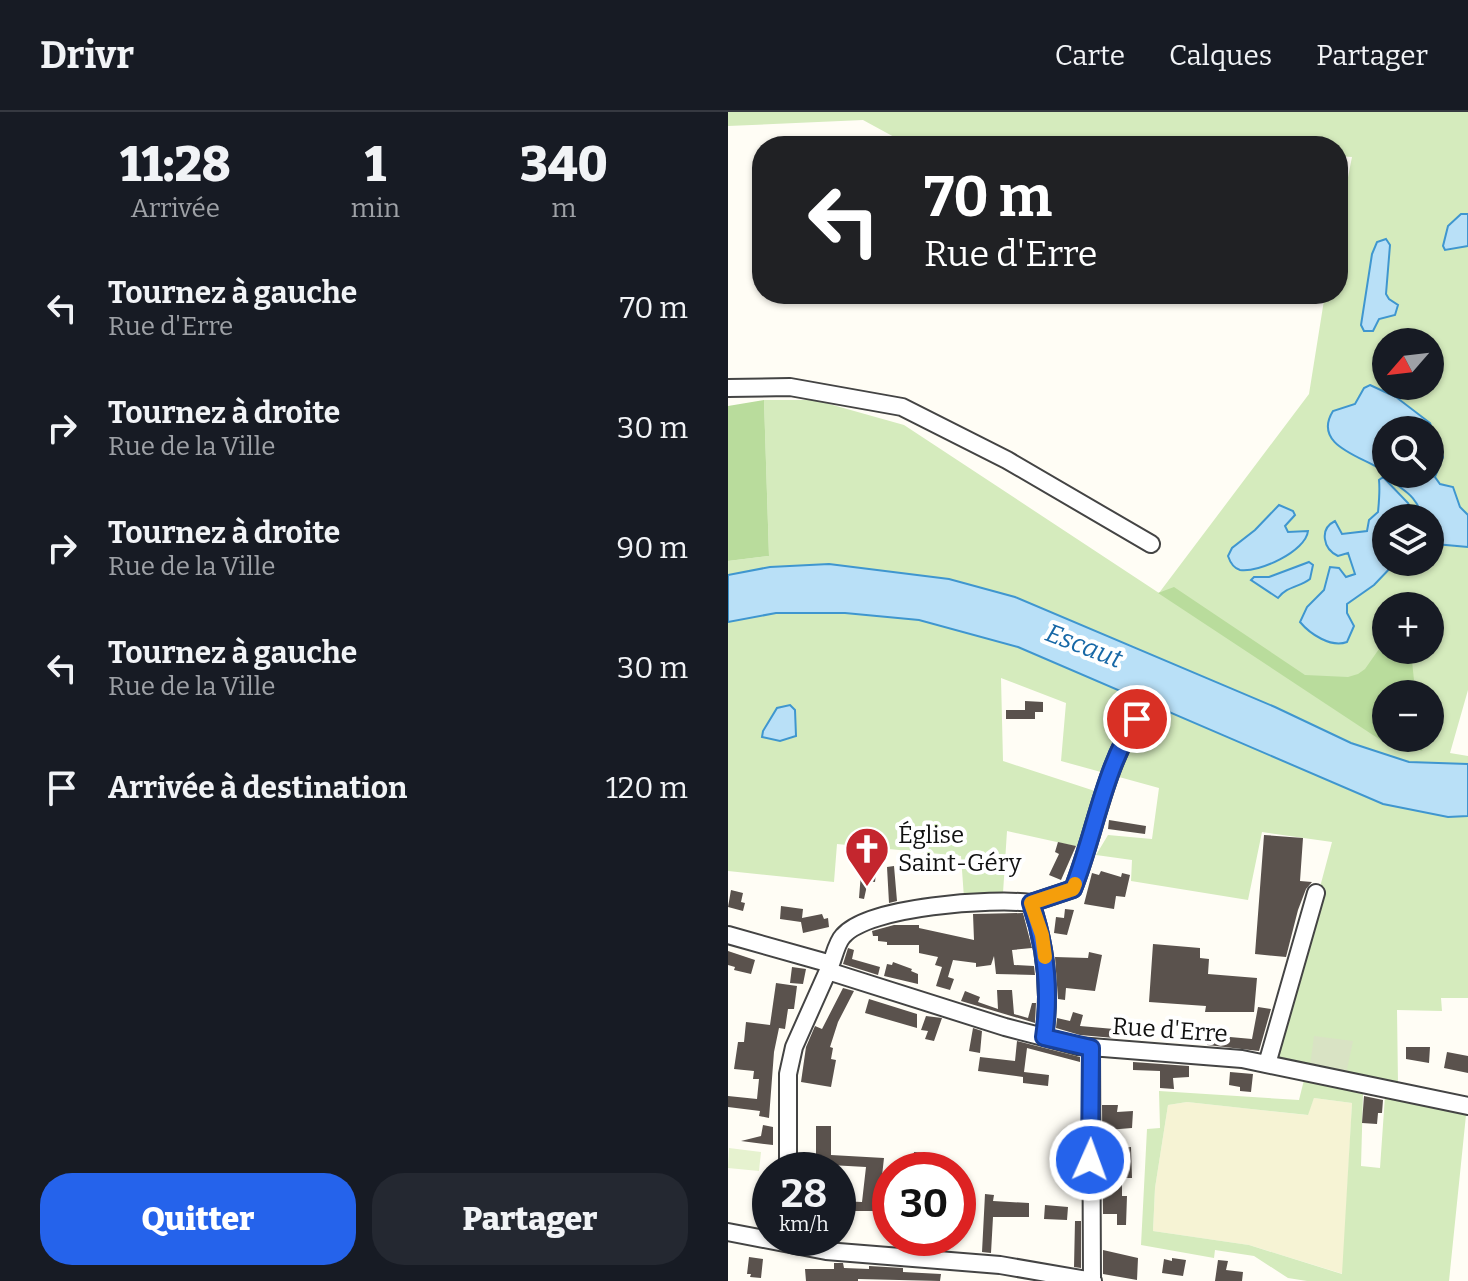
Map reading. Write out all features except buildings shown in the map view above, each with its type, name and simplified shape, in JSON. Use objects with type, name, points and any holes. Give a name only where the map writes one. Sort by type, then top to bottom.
[{"type":"street","points":[[728,388],[790,387],[902,407],[1007,460],[1151,544]]},
{"type":"street","points":[[788,1152],[788,1074],[794,1047],[842,936],[856,926],[917,908],[1009,900],[1031,903],[1073,889],[1087,855],[1121,743],[1137,719]]},
{"type":"street","points":[[1267,1064],[1316,893]]},
{"type":"street","points":[[1031,903],[1042,935],[1047,975],[1048,1008],[1044,1037]]},
{"type":"street","name":"Rue d'Erre","points":[[728,935],[998,1025],[1091,1048],[1202,1054],[1267,1064],[1468,1106]]},
{"type":"street","points":[[856,1253],[1000,1265],[1093,1281],[1091,1048]]},
{"type":"street","points":[[728,1232],[752,1236]]},
{"type":"shaded area","points":[[1314,1098],[1352,1103],[1343,1274],[1249,1245],[1153,1231],[1155,1188],[1168,1105],[1187,1102],[1307,1115]]},
{"type":"green space","points":[[728,112],[1468,112],[1468,690],[1450,753],[1468,756],[1468,998],[1441,998],[1442,1011],[1397,1010],[1398,1083],[1275,1056],[1332,842],[1262,832],[1248,900],[1131,881],[1132,860],[1096,855],[1108,835],[1152,839],[1159,788],[1061,761],[1066,703],[1001,678],[1003,761],[1101,793],[1084,848],[1007,831],[1003,893],[964,898],[961,856],[837,844],[834,882],[728,871],[728,561],[769,556],[764,400],[815,400],[904,425],[1159,593],[1309,394],[1323,304],[1348,304],[1348,177],[1352,157],[1348,157],[1348,136],[892,136],[863,120],[728,126]],"holes":[[[790,705],[795,710],[795,737],[785,740],[766,726],[778,708]]]},
{"type":"green space","points":[[764,400],[769,556],[728,561],[728,406]]},
{"type":"green space","points":[[1174,587],[1305,675],[1348,677],[1365,669],[1372,659],[1372,664],[1412,664],[1414,680],[1372,680],[1372,734],[1158,593]]},
{"type":"green space","points":[[1314,1036],[1353,1041],[1346,1074],[1310,1066]]},
{"type":"green space","points":[[1304,1080],[1363,1094],[1361,1166],[1380,1168],[1385,1096],[1466,1115],[1449,1281],[1307,1281],[1288,1278],[1254,1256],[1215,1250],[1214,1258],[1141,1245],[1147,1129],[1160,1128],[1159,1091],[1299,1100]],"holes":[[[1314,1098],[1352,1103],[1342,1274],[1249,1245],[1153,1231],[1155,1188],[1168,1105],[1187,1102],[1308,1115]]]},
{"type":"green space","points":[[729,1148],[761,1152],[752,1152],[752,1170],[728,1168]]},
{"type":"water","points":[[1461,214],[1468,214],[1468,246],[1445,250],[1443,246],[1448,226]]},
{"type":"water","points":[[1386,239],[1390,245],[1386,294],[1398,305],[1395,315],[1379,319],[1372,331],[1364,331],[1361,325],[1372,254],[1377,242]]},
{"type":"water","points":[[1370,385],[1372,400],[1400,400],[1421,416],[1372,416],[1372,464],[1340,446],[1328,432],[1333,411],[1355,404],[1364,388]]},
{"type":"water","points":[[1453,487],[1460,507],[1468,515],[1468,547],[1444,545],[1444,504],[1417,504],[1401,488]]},
{"type":"water","points":[[1379,488],[1394,488],[1409,504],[1378,504]]},
{"type":"water","points":[[1279,505],[1295,515],[1285,526],[1288,532],[1308,531],[1305,539],[1291,553],[1269,564],[1248,570],[1235,568],[1228,556],[1232,548]]},
{"type":"water","points":[[1372,517],[1372,576],[1383,576],[1347,604],[1347,613],[1354,626],[1347,642],[1334,643],[1315,635],[1300,622],[1307,607],[1324,590],[1330,567],[1339,568],[1346,577],[1355,574],[1348,553],[1338,556],[1333,553],[1326,544],[1325,534],[1335,521],[1342,534],[1367,531]]},
{"type":"water","points":[[1309,562],[1313,565],[1310,579],[1285,591],[1278,598],[1251,580],[1254,577],[1269,577]]},
{"type":"water","name":"Escaut","points":[[829,564],[949,579],[1015,597],[1275,707],[1372,752],[1409,762],[1468,764],[1468,816],[1448,817],[1383,804],[1018,647],[919,620],[845,613],[776,613],[728,622],[728,575],[770,567]]},
{"type":"water","points":[[790,705],[795,710],[796,736],[780,741],[762,737],[777,708]]},
{"type":"slow traffic","points":[[1045,957],[1042,935],[1031,903],[1073,889],[1075,884]]},
{"type":"place","name":"Église Saint-Géry","points":[[867,888]]},
{"type":"route","points":[[1090,1160],[1091,1048],[1044,1037],[1048,1008],[1047,975],[1042,935],[1031,903],[1073,889],[1087,855],[1121,743],[1137,719]]}]
